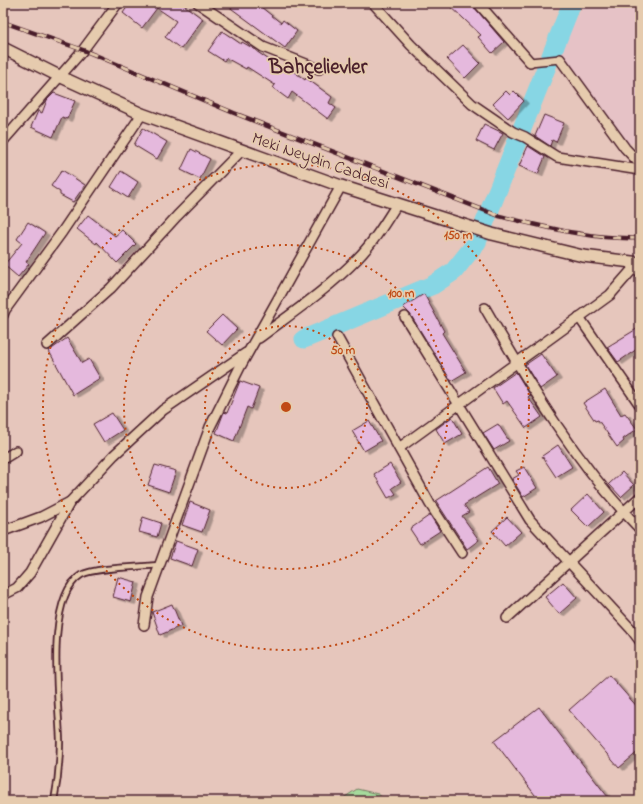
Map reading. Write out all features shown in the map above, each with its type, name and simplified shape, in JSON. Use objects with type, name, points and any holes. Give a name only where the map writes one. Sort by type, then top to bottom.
[{"type":"street","points":[[3,141],[83,50],[118,3]]},
{"type":"street","points":[[198,3],[263,47],[319,69]]},
{"type":"street","points":[[373,3],[411,45],[472,104],[513,132],[525,137],[557,157],[640,170]]},
{"type":"street","points":[[478,3],[530,62],[560,59],[625,148],[640,164]]},
{"type":"street","name":"Meki Neydin Caddesi","points":[[3,48],[59,76],[142,114],[341,186],[492,234],[583,256],[637,265]]},
{"type":"street","points":[[3,315],[5,310],[62,232],[142,114]]},
{"type":"street","points":[[48,345],[111,288],[177,216],[242,150]]},
{"type":"street","points":[[144,625],[148,597],[210,427],[249,350],[341,186]]},
{"type":"street","points":[[255,341],[311,299],[357,259],[384,225],[397,204]]},
{"type":"street","points":[[399,448],[610,295],[637,265]]},
{"type":"street","points":[[485,308],[516,362],[567,439],[593,475],[640,529]]},
{"type":"street","points":[[404,317],[530,520],[568,561],[636,628],[640,641]]},
{"type":"street","points":[[580,317],[640,405]]},
{"type":"street","points":[[337,337],[430,504],[462,553]]},
{"type":"street","points":[[3,595],[17,588],[30,573],[70,502],[114,455],[163,410],[249,350]]},
{"type":"street","points":[[3,459],[16,451]]},
{"type":"street","points":[[507,618],[640,497]]},
{"type":"street","points":[[3,531],[41,517],[70,502]]},
{"type":"lane","points":[[637,265],[640,277]]},
{"type":"lane","points":[[54,801],[60,743],[56,644],[60,608],[71,584],[85,573],[160,565]]},
{"type":"shaded area","points":[[585,3],[640,3],[640,141],[629,144],[559,50]]},
{"type":"green space","points":[[357,789],[378,794],[387,801],[339,801]]},
{"type":"building","points":[[130,3],[181,3],[203,19],[181,49],[165,37],[176,21],[157,8],[142,28],[123,13]]},
{"type":"building","points":[[224,3],[256,3],[281,23],[283,20],[297,31],[285,48]]},
{"type":"building","points":[[447,3],[472,3],[504,42],[492,53],[478,37],[481,35]]},
{"type":"building","points":[[222,31],[241,44],[242,42],[256,50],[285,71],[288,67],[332,97],[329,103],[336,108],[328,119],[292,92],[288,99],[273,88],[275,85],[247,67],[246,69],[226,58],[224,61],[208,51]]},
{"type":"building","points":[[463,45],[480,63],[465,78],[447,59]]},
{"type":"building","points":[[506,91],[510,95],[514,91],[524,101],[508,118],[493,104]]},
{"type":"building","points":[[54,93],[75,101],[67,119],[62,117],[53,137],[31,127],[38,111],[42,113],[47,100]]},
{"type":"building","points":[[544,115],[564,123],[556,142],[552,140],[550,146],[535,136]]},
{"type":"building","points":[[484,124],[503,133],[494,150],[476,141]]},
{"type":"building","points":[[143,128],[167,142],[157,159],[134,145]]},
{"type":"building","points":[[528,146],[545,157],[538,174],[519,166]]},
{"type":"building","points":[[191,149],[210,159],[200,179],[181,170]]},
{"type":"building","points":[[62,170],[85,185],[73,202],[60,195],[60,192],[51,186]]},
{"type":"building","points":[[121,171],[138,182],[128,198],[111,187]]},
{"type":"building","points":[[88,215],[115,236],[122,230],[136,244],[117,263],[97,242],[96,244],[77,229]]},
{"type":"building","points":[[28,222],[45,233],[26,262],[29,264],[18,277],[4,265],[22,243],[17,239]]},
{"type":"building","points":[[424,294],[444,331],[442,333],[466,372],[451,381],[410,314],[403,307]]},
{"type":"building","points":[[222,315],[237,329],[222,345],[206,331]]},
{"type":"building","points":[[640,327],[640,347],[618,362],[607,347]]},
{"type":"building","points":[[67,338],[82,363],[89,359],[100,378],[73,395],[49,351]]},
{"type":"building","points":[[541,354],[557,377],[540,389],[525,365]]},
{"type":"building","points":[[516,372],[530,395],[528,397],[542,417],[526,428],[507,401],[503,404],[493,388]]},
{"type":"building","points":[[240,381],[259,388],[251,409],[247,407],[234,441],[216,433],[224,412],[227,413]]},
{"type":"building","points":[[605,389],[621,415],[625,413],[637,429],[623,439],[624,441],[617,447],[598,420],[595,421],[583,403]]},
{"type":"building","points":[[112,413],[123,430],[104,442],[93,424]]},
{"type":"building","points":[[452,417],[462,434],[445,444],[436,429]]},
{"type":"building","points":[[369,421],[381,441],[364,451],[352,431]]},
{"type":"building","points":[[498,424],[509,441],[494,450],[483,433]]},
{"type":"building","points":[[558,445],[572,467],[556,477],[542,456]]},
{"type":"building","points":[[390,464],[401,482],[392,488],[396,494],[388,498],[374,474]]},
{"type":"building","points":[[155,465],[176,471],[169,492],[148,485]]},
{"type":"building","points":[[488,467],[498,484],[464,505],[469,512],[462,516],[479,540],[467,549],[436,501]]},
{"type":"building","points":[[524,467],[537,488],[523,497],[512,479],[519,475],[516,471]]},
{"type":"building","points":[[622,472],[634,485],[621,497],[609,484]]},
{"type":"building","points":[[588,494],[604,512],[588,527],[571,510]]},
{"type":"building","points":[[190,502],[210,510],[202,532],[182,525]]},
{"type":"building","points":[[430,515],[440,531],[420,544],[410,529]]},
{"type":"building","points":[[143,517],[161,523],[157,537],[139,532]]},
{"type":"building","points":[[507,517],[521,532],[505,546],[492,531]]},
{"type":"building","points":[[176,541],[198,549],[192,566],[170,558]]},
{"type":"building","points":[[118,577],[136,582],[131,602],[113,597]]},
{"type":"building","points":[[563,582],[577,598],[559,614],[545,597]]},
{"type":"building","points":[[172,604],[181,626],[160,635],[152,612]]},
{"type":"building","points":[[609,675],[640,710],[640,750],[619,768],[569,710]]},
{"type":"building","points":[[539,707],[611,801],[540,801],[535,795],[494,741]]},
{"type":"waterway","points":[[304,339],[433,285],[454,271],[477,242],[572,3]]},
{"type":"railway","points":[[3,22],[83,50],[234,113],[499,216],[587,235],[640,238]]},
{"type":"district","name":"Bahçelievler","points":[[318,66]]}]
